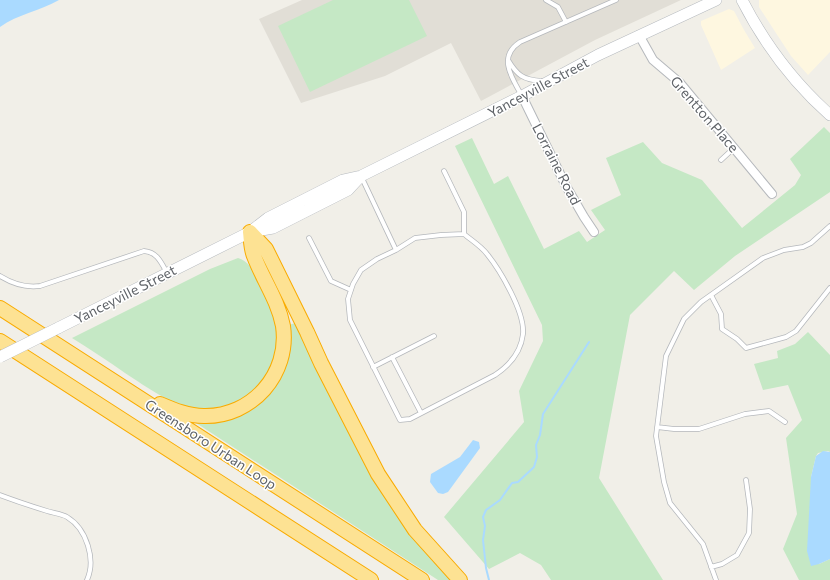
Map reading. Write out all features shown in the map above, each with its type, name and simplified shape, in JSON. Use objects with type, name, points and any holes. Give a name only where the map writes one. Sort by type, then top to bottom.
[{"type":"highway","points":[[127,390],[184,413],[211,416],[238,410],[253,401],[266,388],[276,373],[282,355],[284,337],[283,328],[273,296],[253,255],[250,232]]},
{"type":"highway","points":[[250,232],[266,249],[308,332],[337,396],[382,480],[415,530],[460,580]]},
{"type":"highway","name":"Greensboro Urban Loop","points":[[0,308],[422,580]]},
{"type":"highway","name":"Greensboro Urban Loop","points":[[0,341],[371,580]]},
{"type":"main road","name":"Yanceyville Street","points":[[0,357],[250,232],[268,218],[343,180],[361,176],[522,96],[639,35],[716,0]]},
{"type":"main road","points":[[742,0],[758,30],[778,59],[800,85],[830,115]]},
{"type":"street","name":"Grentton Place","points":[[639,35],[652,60],[680,83],[772,194]]},
{"type":"street","name":"Lorraine Road","points":[[522,96],[566,186],[594,232]]},
{"type":"lane","points":[[546,0],[558,7],[566,22]]},
{"type":"lane","points":[[522,96],[508,69],[507,59],[515,45],[616,0]]},
{"type":"lane","points":[[507,59],[514,69],[522,76],[532,80],[547,82]]},
{"type":"lane","points":[[721,160],[734,148]]},
{"type":"lane","points":[[444,171],[464,212],[464,234]]},
{"type":"lane","points":[[361,176],[396,250]]},
{"type":"lane","points":[[716,580],[703,544],[670,503],[656,436],[666,356],[684,319],[701,302],[763,258],[784,250],[803,247],[811,243],[830,226]]},
{"type":"lane","points":[[464,234],[486,253],[501,275],[519,310],[523,332],[519,351],[507,367],[495,375],[410,419],[400,420],[350,320],[348,299],[351,290],[361,270],[377,259],[396,250],[415,238],[464,234]]},
{"type":"lane","points":[[309,238],[331,281],[351,290]]},
{"type":"lane","points":[[0,276],[18,285],[40,286],[144,251],[156,255],[167,273]]},
{"type":"lane","points":[[711,295],[721,314],[722,329],[737,339],[746,348],[786,337],[796,331],[830,288]]},
{"type":"lane","points":[[373,366],[434,336]]},
{"type":"lane","points":[[392,357],[421,413]]},
{"type":"lane","points":[[657,427],[699,429],[745,414],[769,411],[786,422]]},
{"type":"lane","points":[[711,568],[722,564],[737,555],[749,533],[750,509],[746,480]]},
{"type":"lane","points":[[0,496],[67,517],[76,525],[86,539],[90,554],[90,574],[87,580]]},
{"type":"shaded area","points":[[302,0],[681,0],[595,40],[481,101],[451,43],[385,76],[301,103],[259,19]]},
{"type":"shaded area","points":[[759,0],[830,0],[830,52],[808,75],[791,56],[774,30],[759,7]]},
{"type":"shaded area","points":[[729,9],[734,11],[755,48],[721,70],[701,25],[701,21]]},
{"type":"green space","points":[[333,0],[409,0],[427,36],[310,92],[278,26]]},
{"type":"green space","points":[[824,127],[830,133],[830,192],[735,256],[694,290],[674,271],[630,315],[599,478],[663,580],[551,580],[541,565],[520,553],[489,569],[444,517],[524,422],[519,391],[543,341],[542,325],[455,146],[472,138],[494,184],[508,176],[544,249],[579,231],[587,242],[605,230],[591,210],[621,195],[606,158],[643,142],[662,163],[702,180],[742,228],[795,185],[801,175],[790,159]]},
{"type":"green space","points":[[238,258],[246,262],[252,269],[269,302],[276,325],[277,338],[273,362],[268,373],[253,392],[237,403],[227,407],[210,410],[188,408],[151,390],[72,338],[210,269]]},
{"type":"green space","points":[[295,323],[355,445],[454,580],[438,580],[193,421],[218,422],[234,417],[264,398],[286,326]]},
{"type":"green space","points":[[808,332],[830,355],[830,452],[818,453],[811,477],[819,564],[830,559],[830,580],[799,580],[783,549],[797,514],[786,438],[802,420],[788,385],[763,390],[754,364],[778,358],[777,351],[795,344]]},
{"type":"water","points":[[0,0],[59,0],[14,19],[0,27]]},
{"type":"water","points":[[473,440],[479,442],[480,448],[448,492],[443,494],[438,493],[430,482],[431,474],[460,457]]},
{"type":"water","points":[[823,451],[830,452],[830,559],[811,566],[807,551],[811,477],[816,456]]},
{"type":"waterway","points":[[489,580],[483,540],[485,526],[483,517],[486,510],[500,500],[512,483],[518,482],[534,467],[537,457],[536,445],[540,435],[543,414],[589,342]]}]
